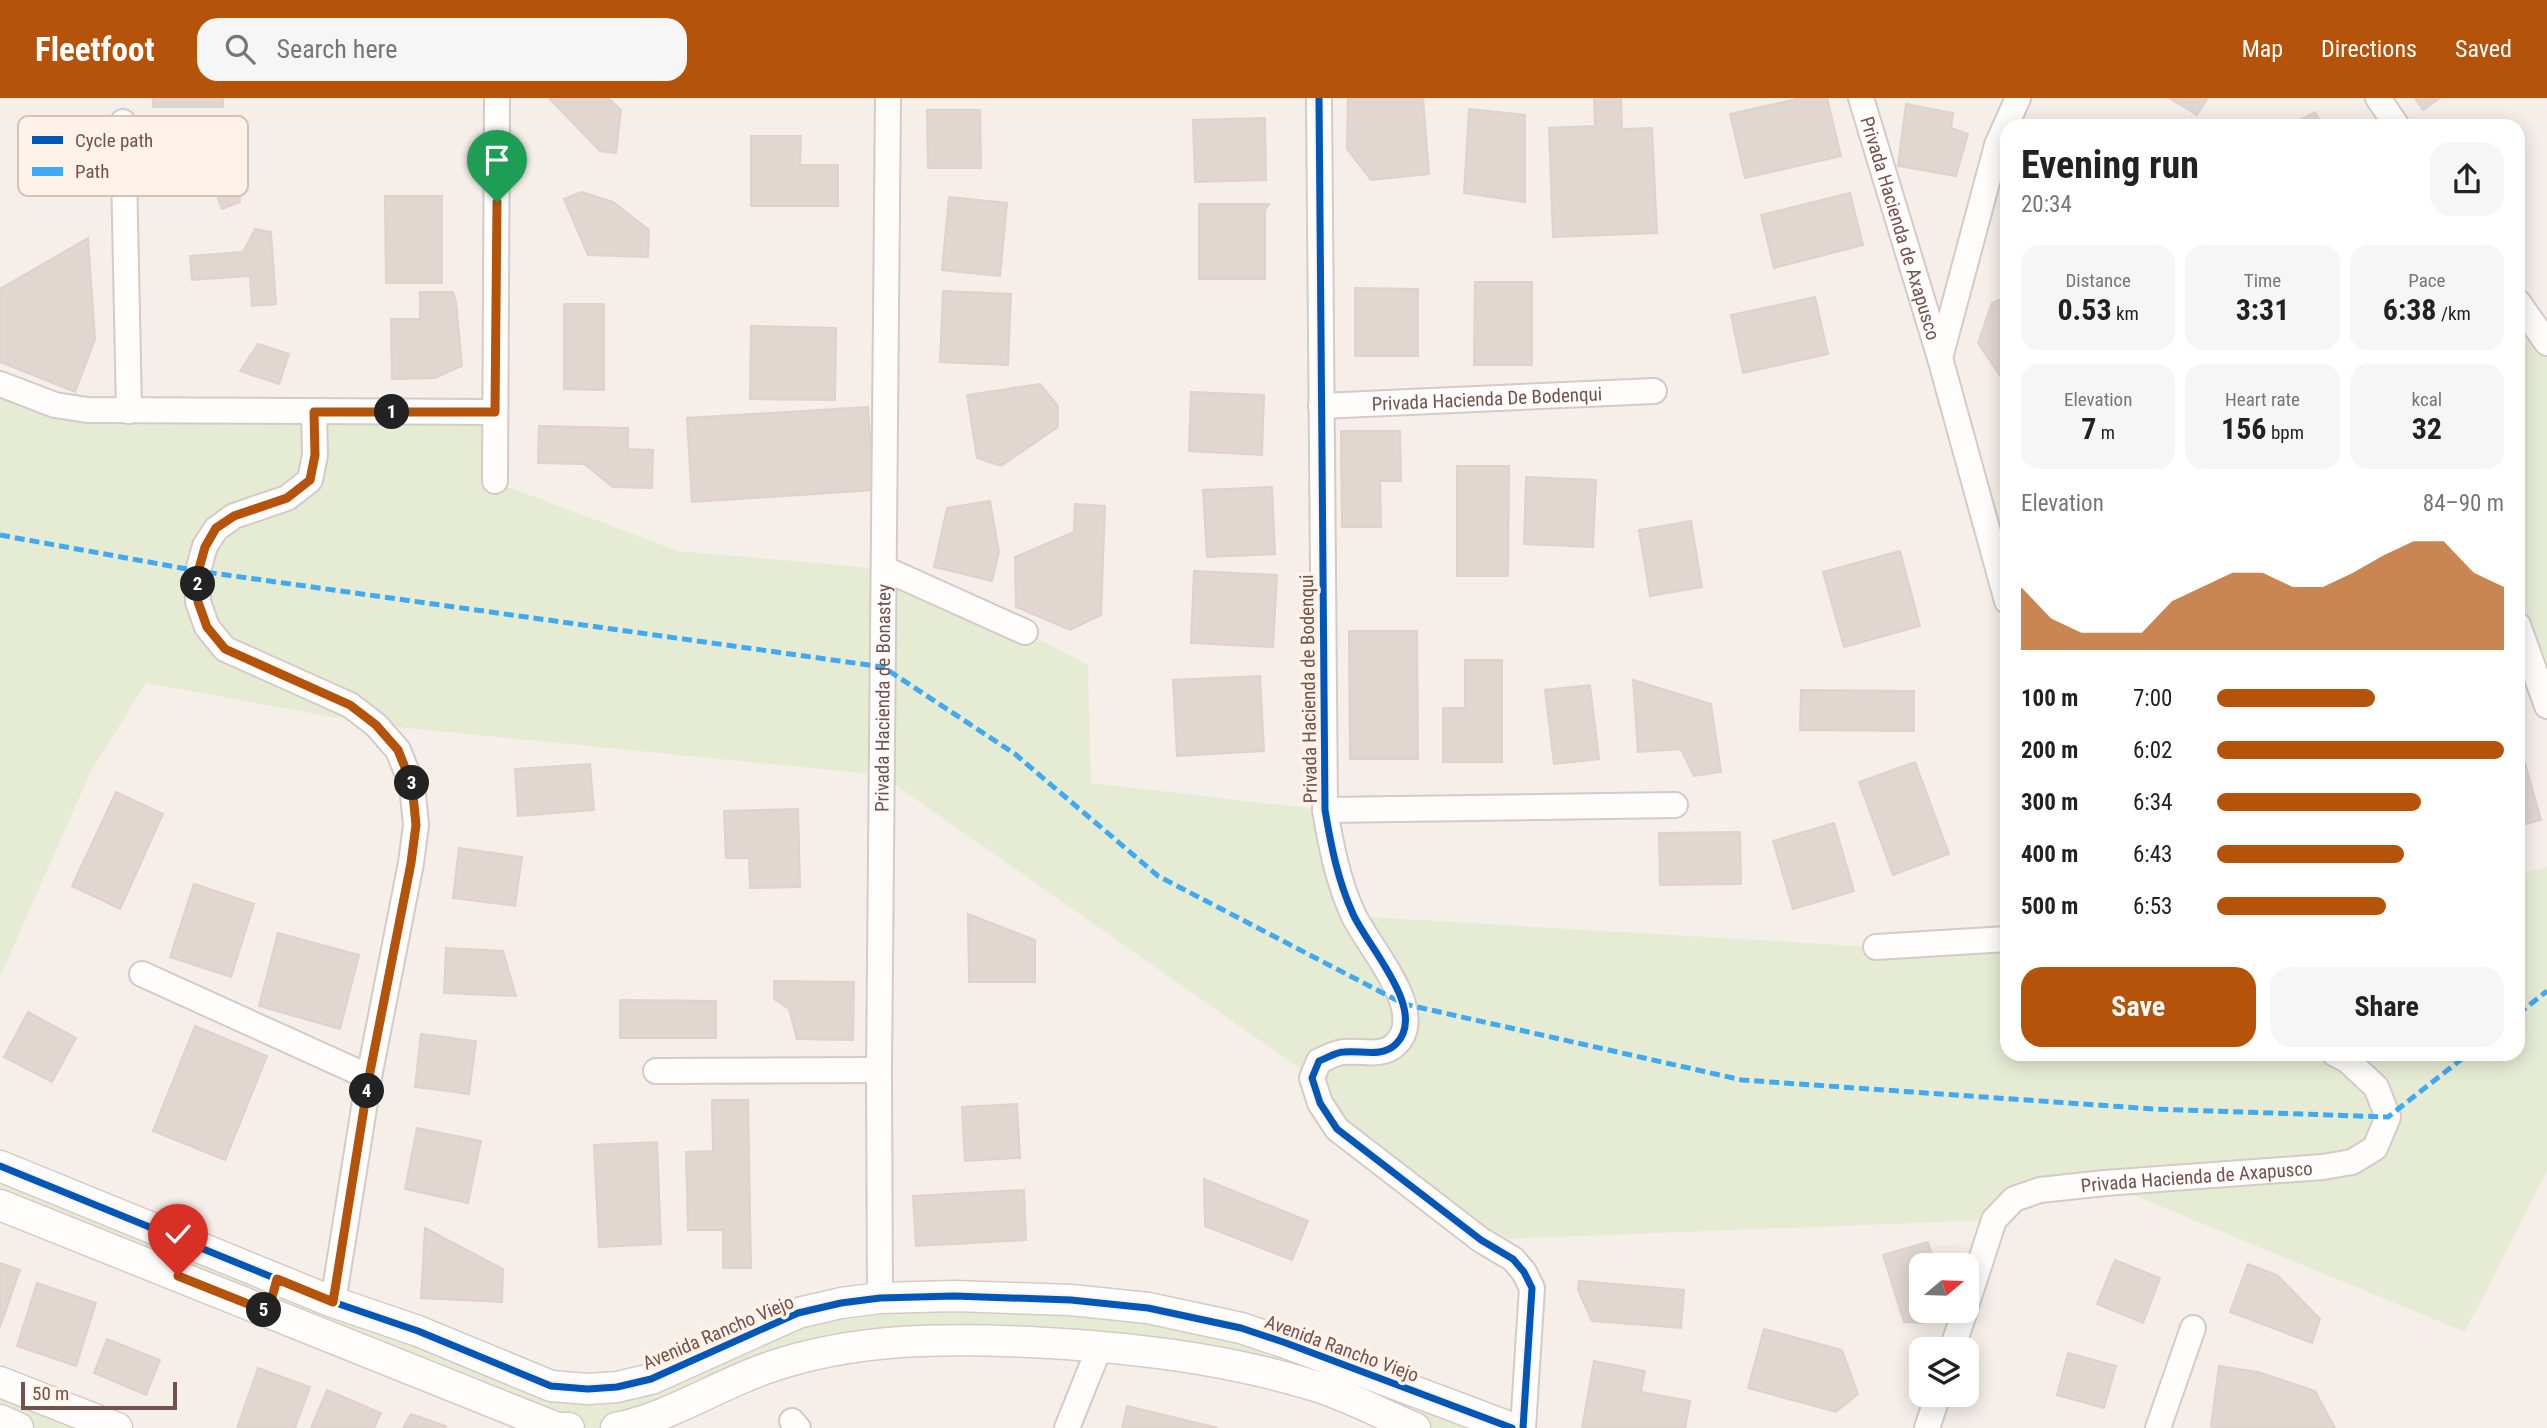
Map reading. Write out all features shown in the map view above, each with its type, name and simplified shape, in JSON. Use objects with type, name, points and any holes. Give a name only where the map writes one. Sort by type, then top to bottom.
[{"type":"street","points":[[495,481],[497,98]]},
{"type":"street","name":"Privada Hacienda de Bonastey","points":[[880,1298],[879,1070],[888,98]]},
{"type":"street","name":"Privada Hacienda de Bodenqui","points":[[1319,98],[1325,810],[1335,866],[1353,916],[1395,985],[1404,1004],[1406,1026],[1395,1045],[1371,1054],[1343,1052],[1319,1061],[1312,1077],[1320,1103],[1337,1129],[1481,1240],[1513,1259],[1524,1272],[1531,1288],[1531,1296],[1523,1428]]},
{"type":"street","name":"Privada Hacienda de Axapusco","points":[[1861,98],[1940,358],[2000,576]]},
{"type":"street","name":"Privada Hacienda de Axapusco","points":[[2009,119],[2018,98]]},
{"type":"street","points":[[2378,98],[2392,119]]},
{"type":"street","name":"Privada Hacienda de Axapusco","points":[[1940,358],[2000,138]]},
{"type":"street","points":[[125,196],[129,411]]},
{"type":"street","points":[[2525,312],[2547,342]]},
{"type":"street","points":[[0,384],[55,405],[87,411],[495,412]]},
{"type":"street","name":"Privada Hacienda De Bodenqui","points":[[1321,407],[1654,391]]},
{"type":"street","points":[[314,412],[315,455],[310,480],[287,498],[234,516],[216,528],[205,547],[198,572],[198,602],[207,627],[225,649],[350,705],[376,725],[398,750],[412,785],[416,825],[411,863],[369,1077],[333,1302]]},
{"type":"street","name":"Privada Hacienda de Bonastey","points":[[885,569],[1025,632]]},
{"type":"street","points":[[2525,645],[2547,706]]},
{"type":"street","name":"Privada Hacienda de Bodenqui","points":[[1325,810],[1675,805]]},
{"type":"street","points":[[1875,947],[2000,939]]},
{"type":"street","points":[[142,974],[369,1077]]},
{"type":"street","name":"Privada Hacienda de Axapusco","points":[[1979,1266],[1994,1220],[2014,1199],[2040,1190],[2323,1167],[2352,1161],[2375,1148],[2388,1117],[2376,1087],[2348,1061]]},
{"type":"street","points":[[656,1071],[879,1070]]},
{"type":"street","name":"Avenida Rancho Viejo","points":[[0,1166],[333,1302],[418,1331],[551,1386],[588,1389],[617,1387],[651,1379],[798,1313],[841,1303],[880,1298],[954,1296],[1071,1300],[1149,1308],[1241,1328],[1275,1339],[1463,1419],[1512,1428]]},
{"type":"street","points":[[0,1205],[557,1427],[569,1428]]},
{"type":"street","points":[[268,1312],[277,1279]]},
{"type":"street","points":[[841,1303],[831,1318],[834,1333],[852,1347]]},
{"type":"street","points":[[2158,1428],[2193,1328]]},
{"type":"street","points":[[402,1366],[418,1331]]},
{"type":"street","points":[[616,1428],[643,1423],[773,1366],[852,1347],[955,1339],[1100,1346],[1233,1363],[1315,1385],[1415,1428]]},
{"type":"street","points":[[1066,1428],[1100,1346]]},
{"type":"street","points":[[0,1382],[117,1428]]},
{"type":"street","points":[[1927,1428],[1934,1407]]},
{"type":"street","points":[[0,1420],[18,1428]]},
{"type":"green space","points":[[2525,312],[2547,343],[2547,706],[2525,645]]},
{"type":"green space","points":[[0,384],[55,405],[495,412],[495,482],[678,551],[885,569],[1025,632],[1088,665],[1091,783],[1325,810],[1353,916],[1876,947],[2000,939],[2000,1061],[2525,1061],[2525,873],[2547,867],[2547,1171],[2465,1332],[2104,1183],[2040,1190],[1994,1220],[1481,1240],[1337,1129],[1312,1077],[881,775],[376,725],[146,683],[92,769],[0,977]]},
{"type":"green space","points":[[0,1166],[588,1389],[880,1298],[1241,1328],[1512,1428],[1415,1428],[1233,1363],[894,1342],[616,1428],[569,1428],[0,1206]]},
{"type":"green space","points":[[0,1382],[117,1428],[18,1428],[0,1420]]},
{"type":"building","points":[[153,98],[223,98],[223,107],[153,107]]},
{"type":"building","points":[[549,98],[608,98],[621,110],[616,153],[600,151]]},
{"type":"building","points":[[1348,98],[1423,98],[1429,174],[1371,180],[1347,149]]},
{"type":"building","points":[[1594,98],[1621,98],[1622,129],[1652,128],[1657,233],[1553,237],[1549,128],[1595,126]]},
{"type":"building","points":[[1801,98],[1827,98],[1841,156],[1745,178],[1730,114]]},
{"type":"building","points":[[2169,98],[2206,98],[2207,99],[2197,115]]},
{"type":"building","points":[[2415,98],[2440,98],[2423,110]]},
{"type":"building","points":[[1906,104],[1953,113],[1951,128],[1968,134],[1956,176],[1898,166]]},
{"type":"building","points":[[1469,109],[1525,115],[1525,202],[1464,193]]},
{"type":"building","points":[[927,110],[980,110],[981,168],[928,168]]},
{"type":"building","points":[[2315,112],[2319,119],[2302,119]]},
{"type":"building","points":[[1265,118],[1266,180],[1195,182],[1193,120]]},
{"type":"building","points":[[751,136],[801,136],[800,165],[838,165],[838,206],[751,206]]},
{"type":"building","points":[[581,192],[613,202],[649,230],[648,257],[588,255],[564,199]]},
{"type":"building","points":[[1850,193],[1863,245],[1774,268],[1761,215]]},
{"type":"building","points":[[217,196],[240,196],[240,202],[222,209]]},
{"type":"building","points":[[385,196],[442,196],[442,283],[386,283]]},
{"type":"building","points":[[949,197],[1007,203],[1000,276],[942,270]]},
{"type":"building","points":[[1199,204],[1269,204],[1265,210],[1265,279],[1199,279]]},
{"type":"building","points":[[255,229],[271,232],[276,304],[252,306],[250,276],[192,280],[190,256],[243,252]]},
{"type":"building","points":[[88,238],[95,339],[75,392],[0,362],[0,289]]},
{"type":"building","points":[[1475,282],[1532,282],[1532,365],[1474,365]]},
{"type":"building","points":[[1355,288],[1418,289],[1418,356],[1355,356]]},
{"type":"building","points":[[943,291],[1011,294],[1008,365],[940,362]]},
{"type":"building","points":[[420,292],[453,292],[462,366],[435,378],[392,379],[391,319],[420,319]]},
{"type":"building","points":[[1815,297],[1828,354],[1743,373],[1731,315]]},
{"type":"building","points":[[2000,300],[2000,375],[1978,343],[1992,303]]},
{"type":"building","points":[[564,304],[604,304],[604,390],[564,389]]},
{"type":"building","points":[[751,326],[836,328],[835,400],[750,399]]},
{"type":"building","points":[[258,344],[289,354],[279,384],[240,371]]},
{"type":"building","points":[[1040,384],[1058,406],[1058,427],[1001,466],[977,458],[967,395]]},
{"type":"building","points":[[1191,392],[1264,395],[1262,455],[1189,451]]},
{"type":"building","points":[[868,407],[874,490],[692,502],[687,418]]},
{"type":"building","points":[[539,426],[628,428],[628,449],[653,450],[652,488],[613,487],[584,464],[538,463]]},
{"type":"building","points":[[1341,431],[1400,431],[1401,481],[1380,481],[1381,527],[1342,527]]},
{"type":"building","points":[[1457,466],[1509,466],[1508,576],[1457,576]]},
{"type":"building","points":[[1526,477],[1596,480],[1593,547],[1524,544]]},
{"type":"building","points":[[1272,487],[1275,554],[1207,557],[1203,490]]},
{"type":"building","points":[[990,501],[999,552],[992,581],[934,567],[947,508]]},
{"type":"building","points":[[1075,504],[1105,506],[1101,615],[1070,630],[1016,607],[1015,557],[1074,532]]},
{"type":"building","points":[[1691,521],[1702,587],[1650,596],[1639,530]]},
{"type":"building","points":[[1900,551],[1920,626],[1844,647],[1823,572]]},
{"type":"building","points":[[1194,571],[1277,575],[1273,647],[1191,643]]},
{"type":"building","points":[[1349,631],[1417,631],[1418,759],[1350,759]]},
{"type":"building","points":[[1465,660],[1502,660],[1502,762],[1443,762],[1443,708],[1465,708]]},
{"type":"building","points":[[1260,676],[1264,751],[1177,756],[1173,680]]},
{"type":"building","points":[[1633,680],[1711,704],[1721,772],[1694,776],[1681,749],[1638,752]]},
{"type":"building","points":[[1590,685],[1599,759],[1554,764],[1545,690]]},
{"type":"building","points":[[1801,690],[1914,691],[1914,731],[1800,730]]},
{"type":"building","points":[[1915,762],[1949,854],[1893,875],[1859,782]]},
{"type":"building","points":[[2525,763],[2541,820],[2525,824]]},
{"type":"building","points":[[590,764],[594,810],[518,816],[515,769]]},
{"type":"building","points":[[116,792],[163,814],[120,909],[72,886]]},
{"type":"building","points":[[798,809],[800,887],[750,888],[749,858],[726,858],[724,811]]},
{"type":"building","points":[[1834,823],[1854,891],[1793,909],[1773,841]]},
{"type":"building","points":[[1740,832],[1741,884],[1660,885],[1659,833]]},
{"type":"building","points":[[459,848],[522,857],[515,906],[453,898]]},
{"type":"building","points":[[194,884],[254,904],[231,977],[170,957]]},
{"type":"building","points":[[968,914],[1035,940],[1035,982],[969,982]]},
{"type":"building","points":[[278,933],[359,955],[340,1029],[259,1006]]},
{"type":"building","points":[[446,948],[503,951],[516,996],[444,993]]},
{"type":"building","points":[[774,981],[854,982],[853,1040],[797,1039],[789,1009],[774,999]]},
{"type":"building","points":[[620,1000],[716,1001],[716,1038],[620,1038]]},
{"type":"building","points":[[28,1012],[76,1038],[52,1082],[4,1057]]},
{"type":"building","points":[[195,1026],[267,1056],[225,1160],[153,1131]]},
{"type":"building","points":[[421,1034],[476,1041],[469,1094],[415,1087]]},
{"type":"building","points":[[712,1100],[748,1100],[751,1268],[723,1268],[723,1230],[688,1230],[686,1152],[713,1151]]},
{"type":"building","points":[[1017,1104],[1020,1158],[965,1161],[962,1107]]},
{"type":"building","points":[[417,1128],[481,1141],[468,1203],[405,1189]]},
{"type":"building","points":[[657,1142],[661,1244],[599,1247],[594,1145]]},
{"type":"building","points":[[1204,1179],[1308,1221],[1292,1260],[1205,1226]]},
{"type":"building","points":[[1024,1190],[1026,1240],[916,1246],[913,1196]]},
{"type":"building","points":[[425,1228],[503,1269],[502,1302],[421,1298]]},
{"type":"building","points":[[1928,1242],[1931,1253],[1909,1253],[1909,1322],[1904,1322],[1883,1255]]},
{"type":"building","points":[[2115,1260],[2160,1278],[2143,1323],[2097,1304]]},
{"type":"building","points":[[0,1263],[20,1270],[0,1327]]},
{"type":"building","points":[[2248,1264],[2277,1275],[2320,1319],[2312,1343],[2230,1312]]},
{"type":"building","points":[[1579,1281],[1684,1290],[1681,1328],[1592,1321],[1578,1290]]},
{"type":"building","points":[[37,1283],[96,1303],[76,1366],[17,1346]]},
{"type":"building","points":[[1764,1329],[1842,1350],[1858,1394],[1836,1412],[1748,1388]]},
{"type":"building","points":[[107,1339],[160,1360],[146,1395],[94,1373]]},
{"type":"building","points":[[2068,1353],[2116,1366],[2104,1408],[2057,1395]]},
{"type":"building","points":[[1594,1361],[1645,1371],[1641,1392],[1690,1401],[1685,1428],[1582,1428]]},
{"type":"building","points":[[2219,1366],[2258,1372],[2315,1391],[2335,1428],[2211,1426]]},
{"type":"building","points":[[258,1368],[310,1387],[295,1428],[237,1428]]},
{"type":"building","points":[[327,1390],[381,1413],[374,1428],[311,1428]]},
{"type":"building","points":[[1127,1406],[1218,1428],[1122,1428]]},
{"type":"building","points":[[411,1414],[446,1426],[403,1428]]},
{"type":"marked path","points":[[0,535],[198,571],[883,667],[1015,754],[1158,876],[1404,1004],[1742,1080],[2154,1109],[2388,1117],[2459,1061]]},
{"type":"marked path","points":[[2525,1008],[2547,991]]},
{"type":"cycle path","points":[[1319,98],[1325,810],[1336,863],[1348,902],[1392,979],[1401,997],[1405,1014],[1404,1030],[1396,1044],[1378,1052],[1335,1054],[1319,1061],[1312,1078],[1320,1103],[1337,1129],[1481,1240],[1513,1259],[1524,1272],[1532,1288],[1523,1428]]},
{"type":"cycle path","points":[[0,1166],[333,1302],[418,1331],[551,1386],[588,1389],[617,1387],[651,1379],[798,1313],[841,1303],[880,1298],[954,1296],[1071,1300],[1148,1308],[1241,1328],[1512,1428]]},
{"type":"route","points":[[178,1276],[268,1312],[277,1279],[333,1302],[369,1077],[416,825],[412,785],[398,750],[376,725],[350,705],[225,649],[207,627],[198,602],[198,572],[205,547],[216,528],[234,516],[287,498],[310,480],[315,455],[314,412],[495,412],[497,202]]}]
